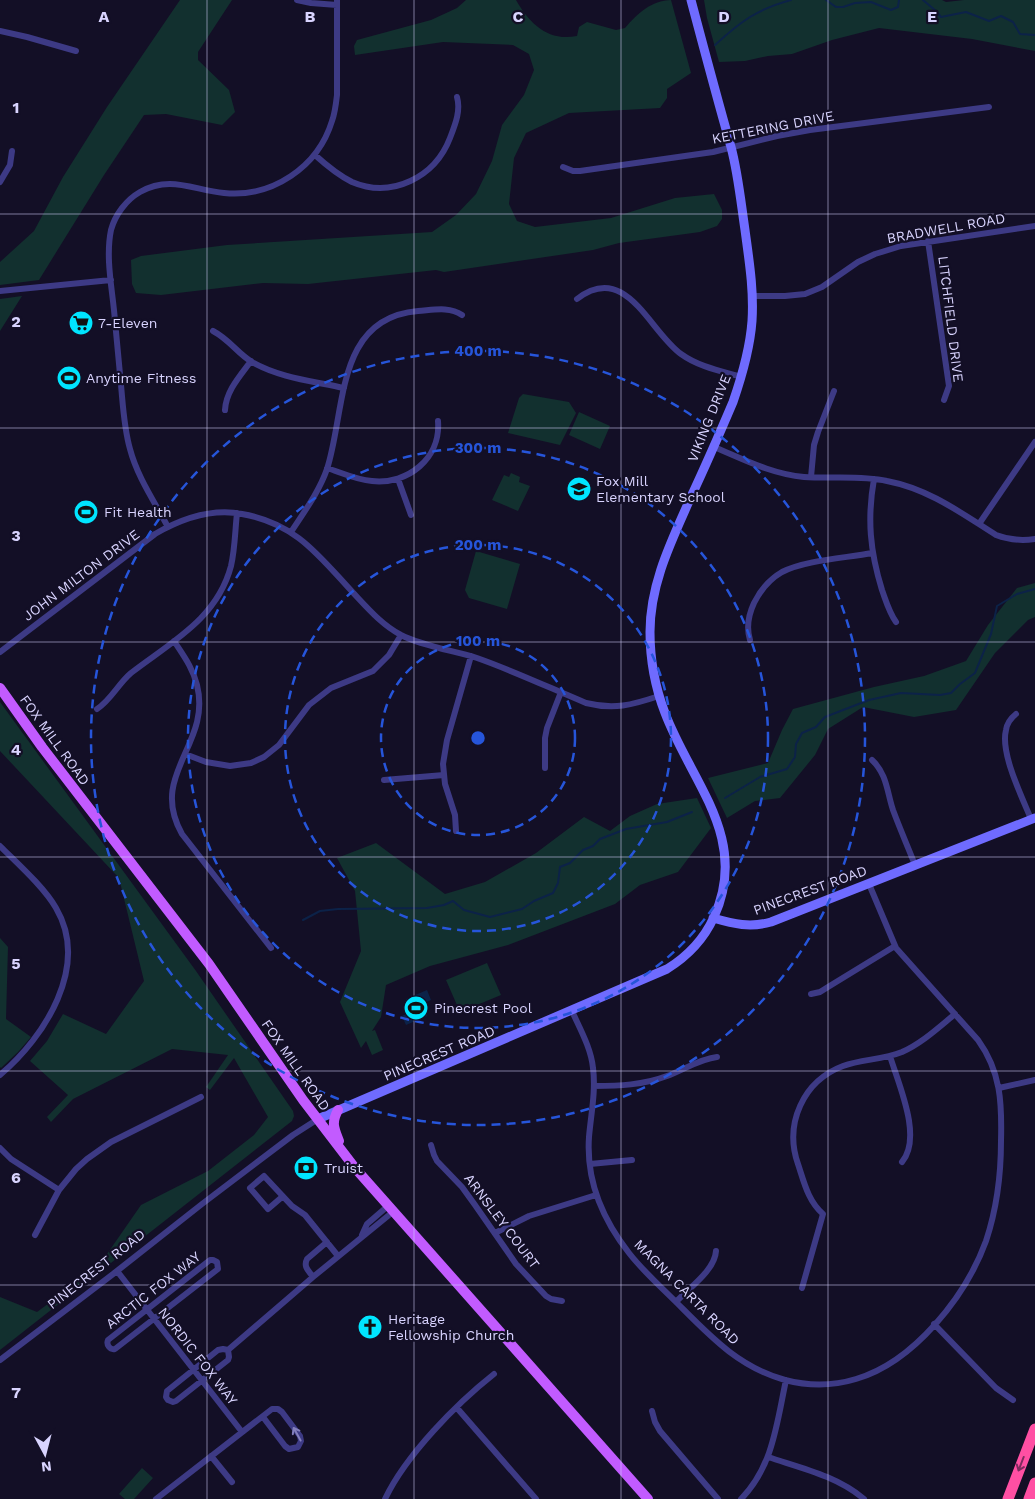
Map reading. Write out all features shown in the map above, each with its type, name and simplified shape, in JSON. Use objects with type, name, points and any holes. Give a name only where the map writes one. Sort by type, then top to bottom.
[{"type":"highway","points":[[1008,1499],[1035,1430]]},
{"type":"highway","points":[[1029,1499],[1035,1483]]},
{"type":"main road","name":"FOX MILL ROAD","points":[[0,688],[48,754],[209,964],[318,1119],[355,1168],[648,1499]]},
{"type":"main road","points":[[338,1110],[333,1124],[345,1154]]},
{"type":"main road","name":"FOX MILL ROAD","points":[[594,1439],[641,1499]]},
{"type":"street","points":[[168,527],[135,465],[126,436],[109,247],[114,222],[129,200],[138,193],[153,186],[174,183],[226,193],[260,190],[292,176],[314,155],[328,133],[335,109],[337,95],[337,3],[311,3],[297,0]]},
{"type":"street","name":"VIKING DRIVE","points":[[691,0],[731,148],[741,204],[753,296],[749,342],[742,377],[714,447],[668,549],[656,586],[650,631],[651,656],[659,696],[671,726],[722,834],[726,874],[722,897],[714,918]]},
{"type":"street","points":[[0,31],[76,51]]},
{"type":"street","points":[[314,155],[342,177],[364,186],[375,188],[388,187],[409,182],[429,170],[442,154],[458,114],[457,97]]},
{"type":"street","name":"KETTERING DRIVE","points":[[563,166],[573,171],[580,171],[713,152],[810,130],[989,107]]},
{"type":"street","points":[[0,182],[10,165],[12,151]]},
{"type":"street","name":"BRADWELL ROAD","points":[[753,296],[805,294],[875,254],[901,246],[1035,226]]},
{"type":"street","name":"LITCHFIELD DRIVE","points":[[928,241],[949,386],[944,400]]},
{"type":"street","points":[[0,291],[111,280]]},
{"type":"street","points":[[577,299],[590,291],[598,289],[612,289],[620,292],[638,304],[665,339],[682,355],[704,366],[742,377]]},
{"type":"street","points":[[291,532],[319,489],[327,468],[349,367],[358,347],[372,330],[401,314],[446,309],[454,310],[462,315]]},
{"type":"street","points":[[214,331],[228,340],[250,361],[275,373],[344,388]]},
{"type":"street","points":[[225,410],[225,401],[228,393],[250,361]]},
{"type":"street","points":[[810,477],[818,432],[834,391]]},
{"type":"street","points":[[327,468],[372,481],[389,481],[398,478],[414,471],[434,450],[438,439],[438,421]]},
{"type":"street","points":[[979,524],[1035,442]]},
{"type":"street","points":[[714,447],[776,472],[810,477],[874,479],[902,484],[924,492],[955,508],[996,535],[1017,540],[1035,539]]},
{"type":"street","points":[[398,478],[411,515]]},
{"type":"street","points":[[874,479],[870,513],[872,553],[888,608],[896,622]]},
{"type":"street","points":[[97,709],[110,699],[124,679],[202,618],[218,597],[231,564],[237,513]]},
{"type":"street","name":"JOHN MILTON DRIVE","points":[[0,652],[155,534],[181,520],[200,515],[237,513],[265,519],[291,532],[310,546],[372,613],[401,635],[493,664],[586,703],[610,707],[634,704],[659,696]]},
{"type":"street","points":[[750,640],[747,627],[751,609],[763,589],[780,573],[806,564],[872,553]]},
{"type":"street","points":[[185,754],[219,766],[250,763],[264,757],[279,745],[301,714],[314,700],[331,688],[373,671],[390,654],[401,635]]},
{"type":"street","points":[[174,641],[194,675],[199,698],[199,716],[196,729],[176,773],[171,795],[177,826],[271,948]]},
{"type":"street","points":[[456,832],[455,816],[448,796],[443,764],[447,740],[471,656]]},
{"type":"street","points":[[545,768],[547,728],[561,692]]},
{"type":"street","points":[[1016,714],[1006,730],[1005,747],[1011,769],[1033,819]]},
{"type":"street","points":[[872,760],[884,775],[893,810],[915,865]]},
{"type":"street","points":[[384,780],[444,775]]},
{"type":"street","name":"PINECREST ROAD","points":[[0,1360],[293,1135],[318,1119],[652,977],[674,965],[687,955],[702,938],[714,918],[741,925],[754,926],[765,924],[1033,819]]},
{"type":"street","points":[[0,846],[55,906],[66,933],[68,955],[65,977],[48,1018],[21,1055],[0,1074]]},
{"type":"street","name":"MAGNA CARTA ROAD","points":[[572,1012],[590,1055],[593,1068],[594,1086],[589,1139],[590,1164],[596,1195],[604,1215],[618,1240],[634,1260],[714,1340],[746,1364],[786,1380],[811,1384],[830,1384],[865,1376],[882,1368],[909,1349],[949,1307],[970,1276],[982,1250],[997,1198],[1001,1164],[1002,1118],[999,1088],[992,1063],[983,1047],[895,946],[869,884]]},
{"type":"street","points":[[811,994],[828,988],[895,946]]},
{"type":"street","points":[[802,1288],[823,1214],[809,1197],[796,1158],[793,1133],[797,1113],[811,1088],[828,1074],[849,1064],[875,1060],[902,1052],[922,1041],[955,1014]]},
{"type":"street","points":[[890,1056],[908,1117],[910,1147],[902,1162]]},
{"type":"street","points":[[594,1086],[626,1086],[655,1080],[675,1073],[700,1060],[717,1057]]},
{"type":"street","points":[[999,1088],[1035,1080]]},
{"type":"street","points":[[35,1236],[59,1190],[76,1169],[98,1150],[201,1097]]},
{"type":"street","name":"ARNSLEY COURT","points":[[431,1145],[437,1161],[462,1187],[504,1249],[529,1279],[546,1296],[562,1301]]},
{"type":"street","points":[[0,1148],[11,1159],[59,1190]]},
{"type":"street","points":[[590,1164],[632,1160]]},
{"type":"street","points":[[282,1197],[268,1209],[250,1188],[264,1176],[282,1197],[305,1215],[338,1256]]},
{"type":"street","points":[[494,1232],[530,1216],[596,1195]]},
{"type":"street","points":[[228,1350],[228,1360],[176,1401],[168,1400],[166,1397],[167,1391],[218,1350],[228,1350],[362,1237],[391,1208]]},
{"type":"street","points":[[313,1277],[306,1268],[307,1259],[327,1242]]},
{"type":"street","points":[[676,1302],[714,1263],[716,1251]]},
{"type":"street","name":"ARCTIC FOX WAY","points":[[210,1260],[217,1262],[218,1269],[154,1320],[116,1349],[109,1347],[107,1344],[108,1340],[210,1260]]},
{"type":"street","name":"NORDIC FOX WAY","points":[[117,1272],[242,1432]]},
{"type":"street","points":[[934,1324],[996,1388],[1012,1400]]},
{"type":"street","points":[[385,1499],[402,1469],[412,1456],[472,1391],[494,1374]]},
{"type":"street","points":[[742,1499],[756,1481],[768,1457],[786,1380]]},
{"type":"street","points":[[456,1408],[536,1499]]},
{"type":"street","points":[[156,1499],[272,1409],[280,1410],[300,1436],[301,1441],[298,1447],[289,1449],[285,1446],[263,1416]]},
{"type":"street","points":[[652,1411],[660,1431],[718,1499]]},
{"type":"street","points":[[212,1456],[232,1482]]},
{"type":"street","points":[[768,1457],[831,1478],[850,1488],[864,1499]]},
{"type":"green space","points":[[180,0],[232,0],[198,52],[198,60],[229,90],[235,112],[222,125],[166,114],[144,115],[104,175],[39,280],[0,285],[0,262],[34,231],[63,177],[107,107]]},
{"type":"green space","points":[[466,0],[516,0],[527,16],[540,29],[557,36],[567,37],[577,36],[579,27],[587,22],[616,30],[625,28],[651,5],[671,0],[691,73],[667,89],[667,98],[660,108],[569,113],[526,133],[514,158],[509,204],[517,221],[535,227],[611,218],[675,198],[714,194],[722,210],[722,219],[717,226],[700,232],[619,243],[593,250],[444,272],[436,270],[308,284],[263,283],[161,295],[136,293],[132,284],[131,260],[141,256],[227,245],[432,232],[456,215],[476,194],[492,161],[502,125],[524,95],[534,70],[529,54],[513,45],[443,42],[355,55],[354,46],[357,40],[431,20],[457,8]]},
{"type":"green space","points":[[704,0],[942,0],[946,2],[964,0],[1035,0],[1035,51],[972,39],[879,28],[832,40],[792,54],[768,56],[745,61],[719,62]]},
{"type":"green space","points":[[22,296],[0,331],[0,299]]},
{"type":"green space","points":[[523,394],[569,402],[576,413],[560,445],[508,433],[519,398]]},
{"type":"green space","points":[[579,412],[610,426],[600,449],[569,435]]},
{"type":"green space","points":[[511,473],[520,477],[519,482],[530,486],[518,511],[492,500],[504,475],[509,477]]},
{"type":"green space","points":[[476,551],[520,564],[507,609],[469,598],[465,590]]},
{"type":"green space","points":[[1035,583],[1035,617],[1028,620],[995,653],[956,710],[914,717],[863,707],[828,729],[815,755],[780,798],[755,801],[727,818],[708,778],[768,763],[793,709],[874,687],[924,676],[966,661],[988,625],[1017,588]]},
{"type":"green space","points":[[0,702],[196,971],[293,1111],[294,1116],[292,1121],[0,1350],[0,1297],[37,1312],[98,1267],[141,1205],[208,1171],[254,1135],[268,1117],[234,1058],[210,1090],[206,1087],[228,1055],[172,1049],[73,1099],[51,1122],[47,1117],[68,1095],[30,1061],[47,1041],[63,1014],[106,1034],[144,981],[119,878],[0,751]]},
{"type":"green space","points":[[697,798],[711,828],[678,872],[640,885],[615,904],[508,945],[430,966],[386,985],[381,1017],[372,1031],[375,1030],[383,1050],[372,1055],[366,1041],[361,1048],[340,1002],[361,951],[355,891],[337,858],[376,843],[445,894],[485,882],[536,853],[584,817],[610,831],[630,816],[657,804]]},
{"type":"green space","points":[[0,938],[8,947],[6,1019],[31,1037],[1,1068],[0,1067]]},
{"type":"green space","points":[[487,963],[501,995],[460,1012],[446,980]]},
{"type":"green space","points":[[142,1468],[153,1478],[134,1499],[125,1499],[119,1494]]},
{"type":"water","name":"Pinecrest Pool","points":[[427,990],[431,1000],[422,1004],[427,1016],[406,1025],[402,1016],[411,1012],[406,999]]},
{"type":"waterway","points":[[715,45],[750,17],[791,0]]},
{"type":"waterway","points":[[826,0],[836,7],[871,2],[891,10],[898,7],[899,0]]},
{"type":"waterway","points":[[923,0],[941,17],[966,12],[989,21],[1001,16],[1013,22],[1020,34],[1035,35]]},
{"type":"waterway","points":[[725,798],[760,777],[787,769],[795,757],[796,744],[802,733],[816,727],[825,717],[869,700],[901,693],[940,695],[951,693],[975,673],[991,634],[997,606],[1017,594],[1035,589]]},
{"type":"waterway","points":[[303,920],[320,911],[427,908],[444,905],[453,901],[464,910],[490,917],[522,909],[534,901],[553,893],[558,883],[560,867],[570,863],[583,850],[593,846],[600,839],[626,829],[667,822],[692,812]]},
{"type":"place","name":"7-Eleven","points":[[81,323]]},
{"type":"place","name":"Anytime Fitness","points":[[69,378]]},
{"type":"place","name":"Fox Mill Elementary School","points":[[579,489]]},
{"type":"place","name":"Fit Health","points":[[86,512]]},
{"type":"place","name":"Pinecrest Pool","points":[[416,1008]]},
{"type":"place","name":"Truist","points":[[306,1168]]},
{"type":"place","name":"Heritage Fellowship Church","points":[[370,1327]]}]
